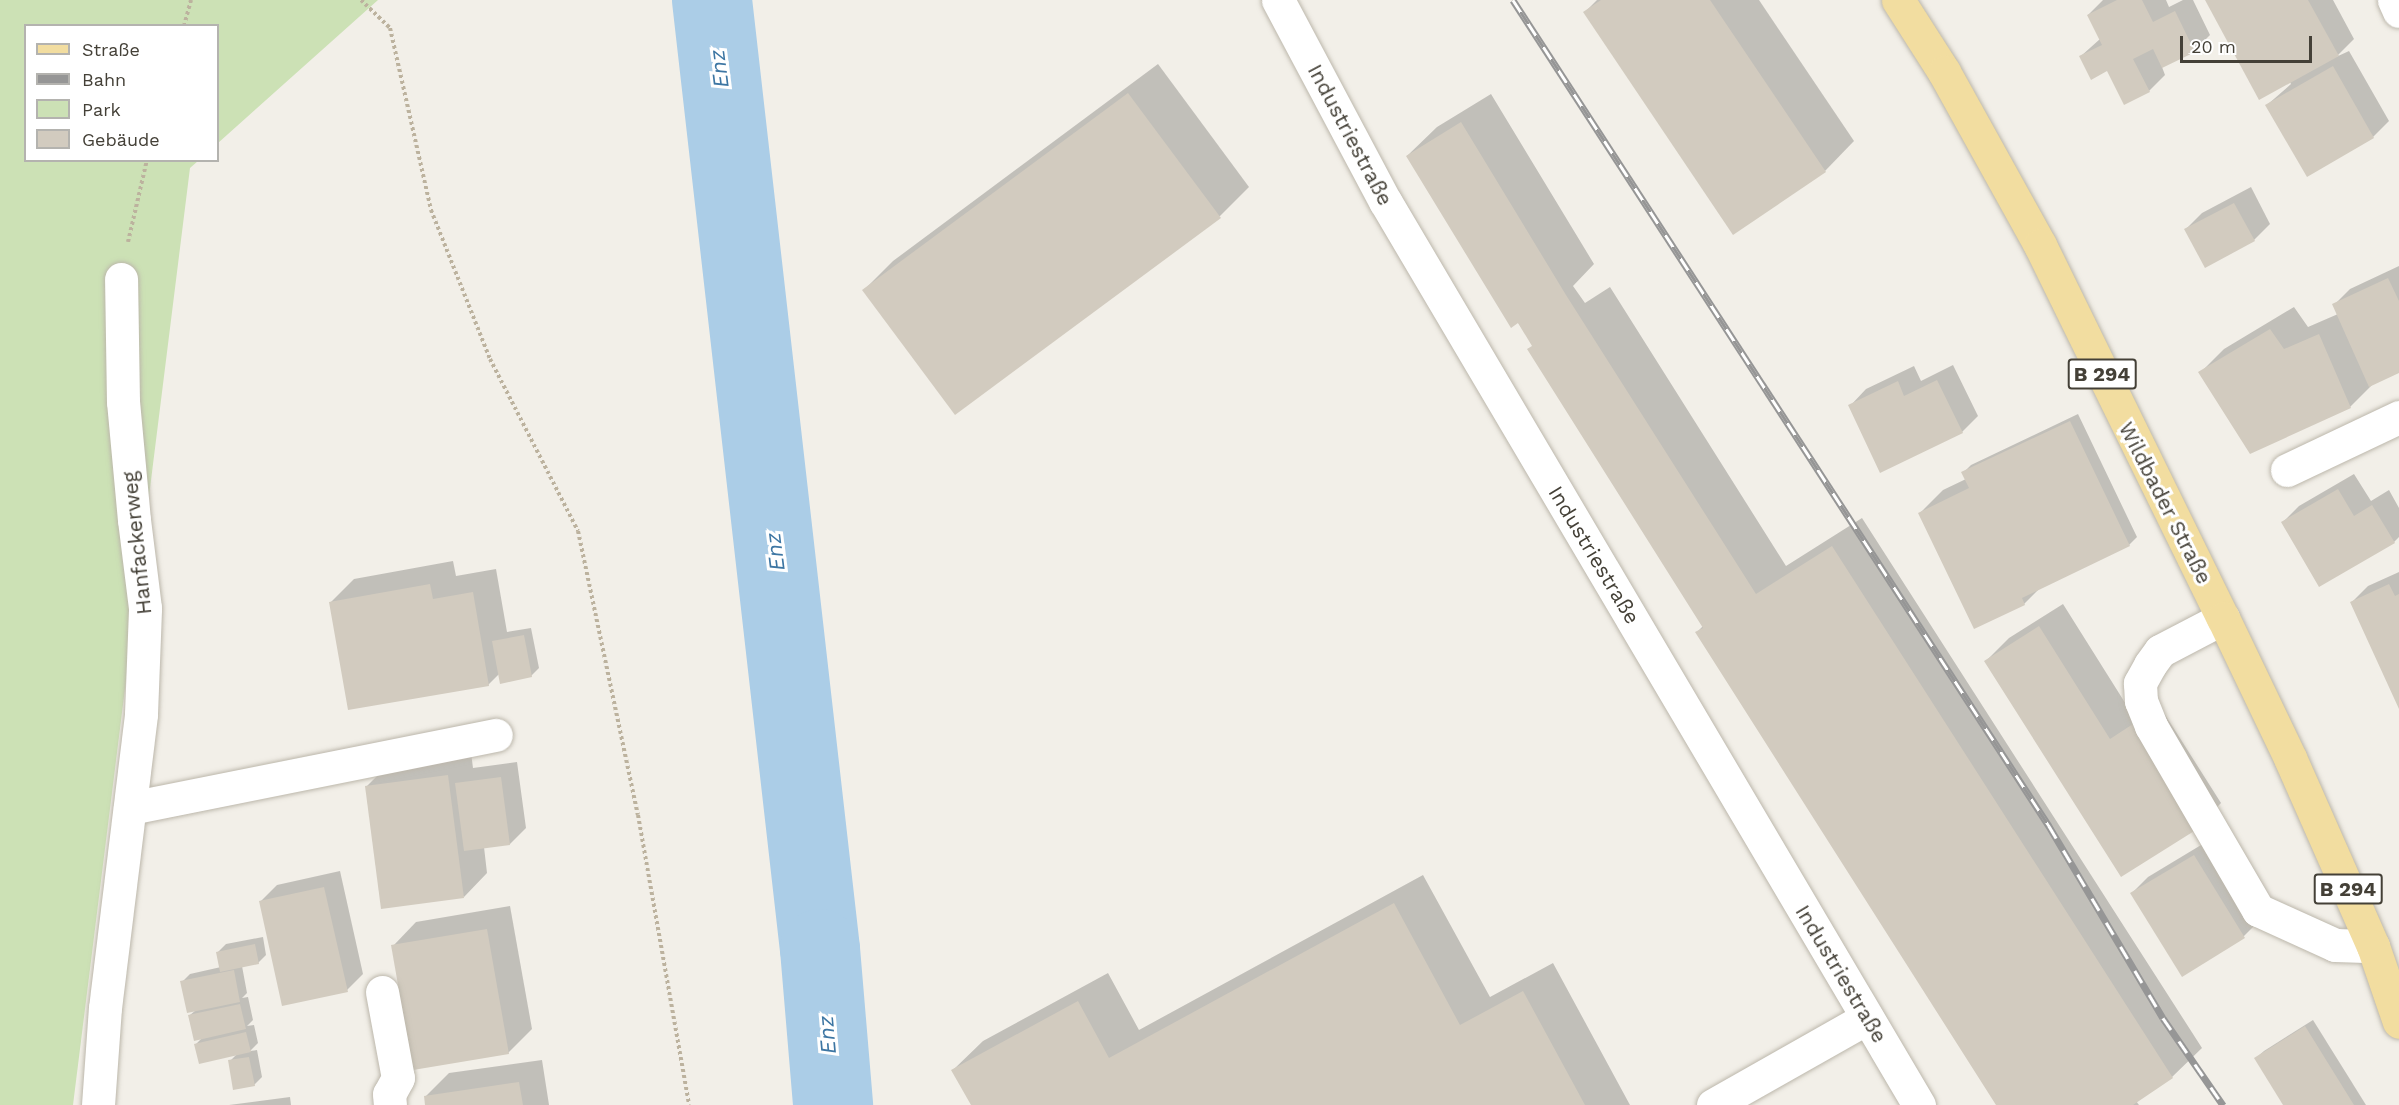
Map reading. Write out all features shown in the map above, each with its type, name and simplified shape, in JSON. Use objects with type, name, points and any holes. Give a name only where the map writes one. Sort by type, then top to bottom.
[{"type":"main road","name":"Wildbader Straße","points":[[1898,0],[1944,72],[2040,245],[2223,618],[2290,758],[2373,946],[2399,1022]]},
{"type":"street","name":"Industriestraße","points":[[1278,0],[1385,201],[1919,1105]]},
{"type":"street","points":[[2394,0],[2399,11]]},
{"type":"street","name":"Hanfackerweg","points":[[98,1105],[105,1008],[141,714],[145,608],[123,402],[121,279]]},
{"type":"street","points":[[2286,470],[2399,417]]},
{"type":"street","points":[[2223,618],[2160,651],[2150,665],[2140,683],[2141,701],[2151,726],[2258,910],[2335,945],[2373,946]]},
{"type":"street","points":[[130,808],[496,735]]},
{"type":"street","points":[[382,992],[398,1078],[389,1094],[390,1105]]},
{"type":"street","points":[[1713,1105],[1867,1018]]},
{"type":"path","points":[[185,24],[191,0]]},
{"type":"path","points":[[361,0],[390,28],[431,210],[490,359],[578,531],[638,815],[689,1105]]},
{"type":"path","points":[[121,279],[147,162]]},
{"type":"green space","points":[[0,0],[378,0],[219,142],[219,24],[24,24],[24,162],[197,162],[190,168],[73,1105],[0,1105]]},
{"type":"building","points":[[1601,0],[1710,0],[1826,172],[1733,235],[1583,12]]},
{"type":"building","points":[[2117,0],[2142,0],[2153,22],[2175,11],[2195,52],[2162,68],[2153,49],[2133,59],[2150,92],[2124,105],[2107,71],[2091,80],[2079,56],[2102,45],[2087,15]]},
{"type":"building","points":[[2205,0],[2308,0],[2339,56],[2259,100]]},
{"type":"building","points":[[2333,66],[2374,138],[2307,177],[2265,105]]},
{"type":"building","points":[[1128,93],[1221,218],[955,415],[862,290]]},
{"type":"building","points":[[1461,122],[1566,295],[1756,594],[1832,546],[2173,1078],[2133,1105],[1996,1105],[1695,632],[1703,628],[1527,349],[1532,346],[1518,323],[1511,328],[1406,156]]},
{"type":"building","points":[[2234,203],[2255,241],[2205,268],[2184,229]]},
{"type":"building","points":[[2388,278],[2399,301],[2399,373],[2369,387],[2332,304]]},
{"type":"building","points":[[2270,329],[2284,349],[2319,334],[2351,408],[2250,454],[2198,372]]},
{"type":"building","points":[[1937,380],[1963,433],[1880,473],[1848,405],[1898,381],[1904,396]]},
{"type":"building","points":[[2070,421],[2130,546],[2022,598],[2025,605],[1974,629],[1918,513],[1969,488],[1961,472]]},
{"type":"building","points":[[2338,489],[2354,516],[2372,505],[2395,543],[2319,587],[2281,522]]},
{"type":"building","points":[[430,584],[433,599],[473,592],[489,686],[348,710],[329,602]]},
{"type":"building","points":[[2389,584],[2395,596],[2399,594],[2399,709],[2350,602]]},
{"type":"building","points":[[2039,626],[2110,739],[2133,724],[2199,828],[2121,877],[1984,661]]},
{"type":"building","points":[[524,635],[532,677],[500,684],[492,641]]},
{"type":"building","points":[[448,775],[464,898],[381,909],[365,786]]},
{"type":"building","points":[[501,777],[510,845],[464,851],[455,783]]},
{"type":"building","points":[[2194,855],[2245,938],[2182,977],[2130,893]]},
{"type":"building","points":[[324,887],[348,992],[282,1006],[259,901]]},
{"type":"building","points":[[1394,903],[1460,1025],[1523,991],[1585,1105],[971,1105],[951,1070],[1078,1001],[1109,1058]]},
{"type":"building","points":[[487,929],[509,1054],[413,1070],[391,945]]},
{"type":"building","points":[[255,944],[259,964],[220,972],[216,952]]},
{"type":"building","points":[[234,970],[240,1002],[187,1013],[180,981]]},
{"type":"building","points":[[240,1004],[246,1029],[194,1041],[188,1015]]},
{"type":"building","points":[[2305,1026],[2354,1105],[2283,1105],[2254,1058]]},
{"type":"building","points":[[246,1032],[251,1052],[199,1064],[194,1044]]},
{"type":"building","points":[[249,1057],[255,1086],[233,1090],[228,1060]]},
{"type":"building","points":[[519,1082],[523,1105],[425,1105],[424,1096]]},
{"type":"waterway","name":"Enz","points":[[712,0],[820,949],[833,1105]]},
{"type":"railway","points":[[1513,0],[2049,826],[2163,1018],[2223,1105]]}]
